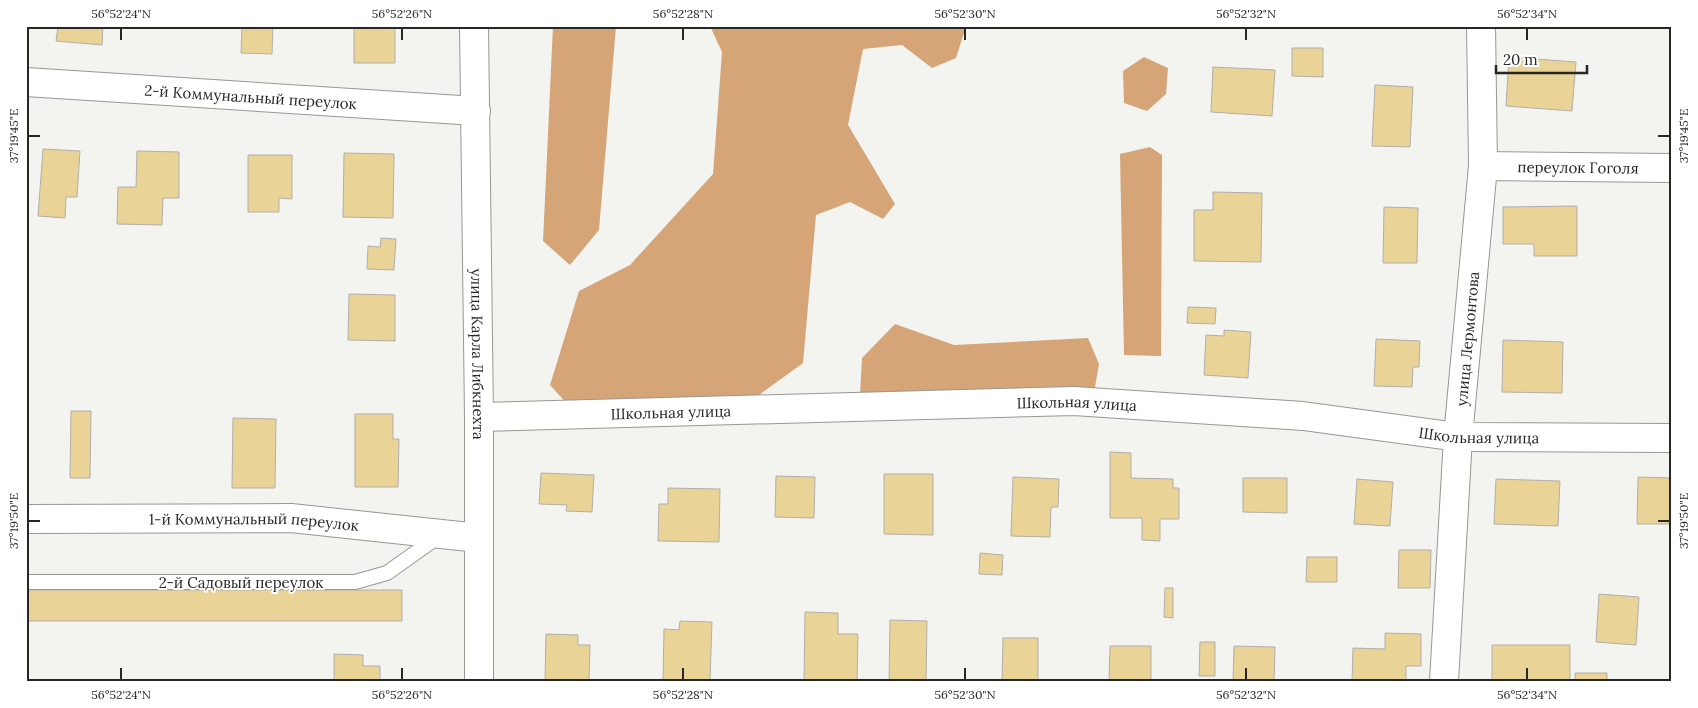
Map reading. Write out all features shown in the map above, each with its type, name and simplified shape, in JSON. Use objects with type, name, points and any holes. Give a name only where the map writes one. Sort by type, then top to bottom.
[{"type":"street","name":"улица Карла Либкнехта","points":[[474,26],[479,417],[479,682]]},
{"type":"street","name":"улица Лермонтова","points":[[1444,682],[1458,437],[1483,166],[1481,26]]},
{"type":"street","name":"2-й Коммунальный переулок","points":[[26,82],[476,111]]},
{"type":"street","name":"переулок Гоголя","points":[[1483,166],[1672,168]]},
{"type":"street","name":"Школьная улица","points":[[479,417],[1074,401],[1303,416],[1458,437],[1672,438]]},
{"type":"street","name":"1-й Коммунальный переулок","points":[[26,519],[291,518],[479,538]]},
{"type":"lane","name":"2-й Садовый переулок","points":[[26,582],[355,582],[387,573],[442,534]]},
{"type":"shaded area","points":[[553,26],[616,26],[599,230],[570,265],[543,241]]},
{"type":"shaded area","points":[[710,26],[966,26],[956,58],[932,68],[902,45],[863,49],[848,125],[895,204],[883,219],[850,202],[816,215],[803,363],[759,395],[570,407],[550,385],[579,291],[630,265],[713,174],[722,52]]},
{"type":"shaded area","points":[[1144,57],[1168,68],[1166,94],[1147,111],[1124,103],[1123,71]]},
{"type":"shaded area","points":[[1150,147],[1162,155],[1161,356],[1124,355],[1120,154]]},
{"type":"shaded area","points":[[895,324],[954,345],[1088,338],[1099,364],[1094,393],[860,395],[862,358]]},
{"type":"building","points":[[58,26],[103,26],[102,45],[56,41]]},
{"type":"building","points":[[242,26],[273,26],[272,54],[241,53]]},
{"type":"building","points":[[354,26],[395,26],[395,63],[354,63]]},
{"type":"building","points":[[1292,48],[1323,48],[1323,77],[1292,76]]},
{"type":"building","points":[[1509,57],[1576,62],[1572,111],[1506,106]]},
{"type":"building","points":[[1213,67],[1275,70],[1272,116],[1211,112]]},
{"type":"building","points":[[1375,85],[1413,87],[1410,147],[1372,146]]},
{"type":"building","points":[[43,149],[80,151],[77,197],[66,197],[65,218],[38,216]]},
{"type":"building","points":[[137,151],[179,152],[179,198],[163,198],[162,225],[117,224],[118,187],[136,187]]},
{"type":"building","points":[[344,153],[394,154],[393,218],[343,217]]},
{"type":"building","points":[[248,155],[292,155],[292,199],[279,198],[279,212],[248,212]]},
{"type":"building","points":[[1213,192],[1262,193],[1261,262],[1194,261],[1194,210],[1213,210]]},
{"type":"building","points":[[1577,206],[1577,256],[1534,256],[1534,244],[1503,244],[1503,207]]},
{"type":"building","points":[[1384,207],[1418,208],[1417,263],[1383,263]]},
{"type":"building","points":[[381,238],[396,239],[394,270],[367,269],[368,246],[380,247]]},
{"type":"building","points":[[349,294],[395,295],[395,341],[348,340]]},
{"type":"building","points":[[1188,307],[1216,308],[1215,324],[1187,323]]},
{"type":"building","points":[[1224,330],[1251,332],[1248,378],[1204,375],[1206,335],[1224,336]]},
{"type":"building","points":[[1376,339],[1420,341],[1419,367],[1413,367],[1412,387],[1374,386]]},
{"type":"building","points":[[1503,340],[1563,342],[1562,393],[1502,392]]},
{"type":"building","points":[[71,411],[91,411],[90,478],[70,478]]},
{"type":"building","points":[[355,414],[393,414],[393,439],[399,439],[398,487],[355,487]]},
{"type":"building","points":[[233,418],[276,419],[275,488],[232,488]]},
{"type":"building","points":[[1110,452],[1131,453],[1131,478],[1173,479],[1173,488],[1179,488],[1179,519],[1160,519],[1160,541],[1142,540],[1142,518],[1110,518]]},
{"type":"building","points":[[541,473],[594,475],[592,512],[566,511],[567,505],[539,504]]},
{"type":"building","points":[[884,474],[933,474],[933,535],[884,534]]},
{"type":"building","points":[[776,476],[815,477],[814,518],[775,517]]},
{"type":"building","points":[[1013,477],[1059,479],[1058,507],[1051,507],[1050,537],[1011,536]]},
{"type":"building","points":[[1638,477],[1672,478],[1672,524],[1637,524]]},
{"type":"building","points":[[1243,478],[1287,478],[1287,513],[1243,512]]},
{"type":"building","points":[[1357,479],[1393,482],[1390,526],[1354,524]]},
{"type":"building","points":[[1496,479],[1560,481],[1558,526],[1494,524]]},
{"type":"building","points":[[668,488],[720,489],[719,542],[658,541],[659,504],[668,504]]},
{"type":"building","points":[[1399,550],[1431,550],[1430,588],[1398,588]]},
{"type":"building","points":[[980,553],[1003,555],[1002,575],[979,574]]},
{"type":"building","points":[[1307,557],[1337,557],[1337,582],[1306,582]]},
{"type":"building","points":[[1165,588],[1173,588],[1173,618],[1164,617]]},
{"type":"building","points":[[26,590],[402,590],[402,621],[26,621]]},
{"type":"building","points":[[1599,594],[1639,597],[1636,645],[1596,642]]},
{"type":"building","points":[[805,612],[838,613],[838,634],[858,634],[857,682],[804,682]]},
{"type":"building","points":[[890,620],[927,621],[926,682],[889,682]]},
{"type":"building","points":[[680,621],[712,622],[710,681],[663,681],[664,629],[679,630]]},
{"type":"building","points":[[1385,633],[1421,634],[1421,666],[1406,666],[1406,682],[1352,682],[1353,648],[1385,649]]},
{"type":"building","points":[[546,634],[578,635],[578,645],[590,645],[589,681],[545,680]]},
{"type":"building","points":[[1003,638],[1038,638],[1038,682],[1002,682]]},
{"type":"building","points":[[1200,642],[1215,642],[1215,676],[1199,676]]},
{"type":"building","points":[[1492,645],[1570,645],[1570,682],[1492,682]]},
{"type":"building","points":[[1110,646],[1151,646],[1151,682],[1109,682]]},
{"type":"building","points":[[1234,646],[1275,647],[1274,682],[1233,682]]},
{"type":"building","points":[[334,654],[363,655],[363,666],[380,666],[380,682],[334,682]]},
{"type":"building","points":[[1575,673],[1607,673],[1607,682],[1575,682]]}]
